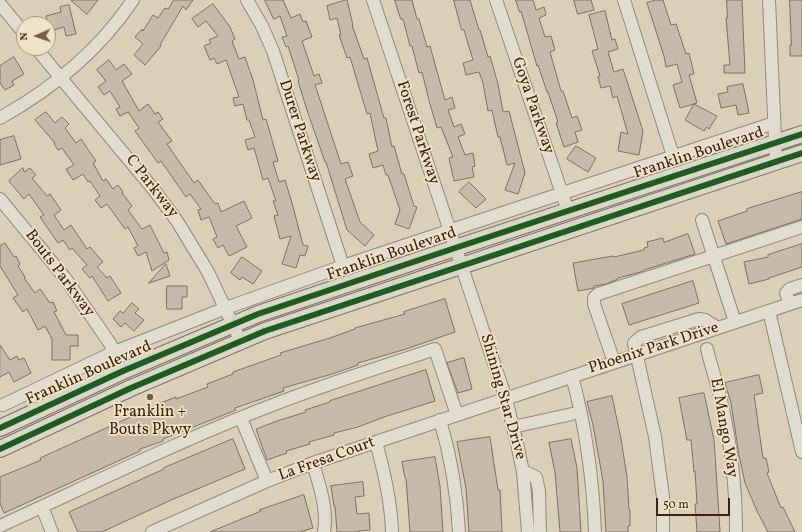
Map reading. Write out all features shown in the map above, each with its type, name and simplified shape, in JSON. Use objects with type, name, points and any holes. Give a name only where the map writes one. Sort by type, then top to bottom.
[{"type":"main road","name":"Franklin Boulevard","points":[[6,426],[124,371],[258,314],[802,134]]},
{"type":"main road","name":"Franklin Boulevard","points":[[0,449],[131,388],[265,331],[802,154]]},
{"type":"street","points":[[0,118],[15,110],[61,78],[105,35],[124,14],[133,0]]},
{"type":"street","name":"Durer Parkway","points":[[247,0],[262,26],[273,51],[343,266]]},
{"type":"street","name":"Forest Parkway","points":[[373,0],[461,266]]},
{"type":"street","name":"Goya Parkway","points":[[496,0],[568,211]]},
{"type":"street","points":[[624,0],[673,156]]},
{"type":"street","points":[[769,0],[776,162]]},
{"type":"street","points":[[0,4],[16,23]]},
{"type":"street","name":"C Parkway","points":[[43,56],[154,190],[177,221],[204,265],[226,308],[241,342]]},
{"type":"street","points":[[6,426],[1,403],[114,352],[226,308],[343,266],[774,123]]},
{"type":"street","name":"Bouts Parkway","points":[[0,199],[65,278],[111,345],[114,352]]},
{"type":"street","points":[[702,220],[735,322]]},
{"type":"street","points":[[614,362],[594,304],[594,298],[598,294],[802,227]]},
{"type":"street","name":"Shining Star Drive","points":[[461,266],[506,398],[523,471],[528,532]]},
{"type":"street","points":[[790,304],[786,293],[790,289],[802,285]]},
{"type":"street","name":"Phoenix Park Drive","points":[[506,398],[802,300]]},
{"type":"street","points":[[769,311],[802,452]]},
{"type":"street","points":[[0,526],[241,418],[284,401],[435,349],[457,415]]},
{"type":"street","name":"El Mango Way","points":[[707,349],[721,399],[728,437],[734,489],[736,532]]},
{"type":"street","points":[[636,355],[647,396],[655,437],[662,497],[664,532]]},
{"type":"street","points":[[572,376],[579,401],[590,459],[594,494],[595,532]]},
{"type":"street","name":"La Fresa Court","points":[[152,532],[171,528],[267,481],[313,463],[506,398]]},
{"type":"street","points":[[513,428],[572,414]]},
{"type":"street","points":[[241,418],[267,481]]},
{"type":"street","points":[[440,420],[449,451],[454,477],[458,502],[459,532]]},
{"type":"street","points":[[376,442],[389,496],[392,532]]},
{"type":"street","points":[[313,463],[325,507],[326,519],[324,532]]},
{"type":"street","points":[[523,471],[536,477],[539,491],[540,532]]},
{"type":"street","points":[[42,507],[52,532]]},
{"type":"building","points":[[71,0],[98,0],[87,14]]},
{"type":"building","points":[[174,0],[193,0],[186,10],[183,6],[160,45],[161,46],[145,65],[134,55],[143,44],[135,37],[142,29],[143,31],[153,15],[158,18],[165,8],[168,9]]},
{"type":"building","points":[[265,0],[283,0],[291,18],[300,14],[303,22],[306,21],[312,37],[302,41],[314,76],[319,74],[322,83],[315,85],[341,164],[348,162],[353,176],[345,179],[360,222],[374,235],[365,246],[347,230],[326,162],[306,107],[288,46],[286,47],[282,37],[287,36],[280,16],[274,19]]},
{"type":"building","points":[[347,0],[352,25],[364,59],[367,58],[384,118],[386,118],[392,147],[394,146],[402,174],[404,174],[414,206],[417,207],[409,229],[395,224],[400,210],[383,165],[373,168],[369,154],[378,151],[370,113],[367,114],[350,57],[347,58],[339,35],[341,35],[337,18],[330,20],[327,6]]},
{"type":"building","points":[[395,0],[412,0],[427,47],[430,46],[445,100],[452,97],[455,108],[448,110],[454,127],[461,124],[465,134],[458,137],[465,155],[473,153],[475,166],[472,167],[474,177],[454,181],[449,158],[453,157],[441,127],[437,128],[422,72],[419,73],[412,46],[410,46],[403,19],[401,19]]},
{"type":"building","points":[[454,0],[470,0],[488,57],[490,56],[498,84],[503,112],[509,111],[525,173],[518,194],[505,190],[515,163],[507,165],[500,137],[498,137],[492,110],[488,111],[483,83],[479,72],[466,75],[463,63],[473,60],[464,30],[462,30]]},
{"type":"building","points":[[516,0],[533,0],[536,10],[544,7],[546,15],[539,18],[545,37],[551,36],[555,50],[550,52],[561,91],[563,91],[572,118],[577,116],[582,130],[575,132],[578,142],[564,147],[556,123],[558,122],[538,65],[537,66],[521,11],[520,12]]},
{"type":"building","points":[[574,0],[591,0],[594,10],[578,14]]},
{"type":"building","points":[[656,0],[663,0],[671,25],[676,24],[686,54],[689,53],[694,74],[689,75],[697,103],[680,108],[673,85],[682,82],[677,64],[666,67],[664,56],[647,3]]},
{"type":"building","points":[[727,0],[742,0],[745,73],[724,73],[724,65],[730,65],[726,18]]},
{"type":"building","points":[[790,0],[802,0],[802,56],[790,56]]},
{"type":"building","points":[[213,4],[230,27],[235,39],[232,41],[239,59],[245,57],[253,80],[263,120],[266,119],[278,161],[273,162],[279,182],[285,180],[303,245],[308,246],[305,256],[300,255],[296,268],[282,264],[291,236],[280,239],[274,216],[278,215],[273,201],[276,201],[268,178],[263,180],[254,148],[248,150],[245,140],[255,137],[249,120],[247,120],[243,104],[235,106],[233,98],[239,97],[226,60],[217,64],[214,58],[210,60],[204,46],[211,43],[209,40],[218,36],[206,21],[198,27],[192,19]]},
{"type":"building","points":[[69,5],[76,34],[66,36],[64,27],[56,29],[56,16],[46,16],[61,12],[60,7]]},
{"type":"building","points":[[605,11],[612,40],[615,39],[618,49],[608,52],[614,72],[623,69],[643,131],[639,155],[618,151],[621,132],[628,134],[617,96],[613,98],[610,86],[601,88],[598,77],[600,76],[592,51],[598,49],[589,15]]},
{"type":"building","points":[[14,57],[24,74],[12,81],[14,85],[5,90],[0,83],[0,66]]},
{"type":"building","points":[[109,60],[116,70],[124,64],[132,74],[122,81],[139,111],[148,104],[155,114],[158,112],[163,119],[158,122],[172,141],[167,144],[194,183],[198,180],[215,204],[218,203],[221,212],[244,201],[252,218],[236,226],[247,247],[229,256],[223,245],[218,248],[213,239],[217,237],[209,217],[201,220],[198,210],[201,209],[190,194],[186,197],[161,161],[158,163],[135,131],[139,128],[128,112],[120,116],[116,109],[120,107],[110,91],[104,95],[98,87],[106,81],[97,70]]},
{"type":"building","points":[[743,84],[749,113],[738,115],[736,105],[721,108],[718,94],[728,92],[727,87]]},
{"type":"building","points":[[694,104],[717,116],[709,129],[707,127],[704,131],[685,120]]},
{"type":"building","points":[[46,112],[55,123],[62,117],[69,124],[65,128],[76,143],[81,139],[96,161],[93,163],[103,181],[106,179],[113,189],[118,185],[132,206],[128,210],[142,229],[150,225],[164,253],[167,252],[169,260],[152,271],[146,252],[138,256],[134,248],[138,246],[128,227],[125,229],[107,204],[101,208],[95,200],[100,196],[90,181],[88,182],[83,174],[73,180],[66,169],[74,165],[62,148],[58,150],[54,144],[55,143],[35,120]]},
{"type":"building","points":[[14,136],[21,159],[0,165],[0,140]]},
{"type":"building","points":[[576,146],[596,158],[588,172],[567,159]]},
{"type":"building","points":[[23,168],[24,172],[30,168],[36,175],[32,178],[47,196],[50,194],[61,210],[54,215],[64,230],[71,225],[87,249],[90,247],[103,262],[97,267],[107,278],[110,276],[121,293],[108,301],[92,276],[90,278],[82,269],[87,265],[72,248],[70,250],[63,240],[58,243],[40,217],[44,215],[29,194],[24,199],[9,181]]},
{"type":"building","points":[[469,182],[486,199],[476,208],[459,192]]},
{"type":"building","points":[[802,192],[802,219],[726,244],[718,221],[747,211],[747,209]]},
{"type":"building","points":[[688,234],[695,254],[618,278],[606,284],[594,286],[594,288],[578,291],[573,263],[614,257],[644,250],[644,248],[648,247],[647,242],[663,238],[664,242]]},
{"type":"building","points":[[5,243],[14,257],[16,256],[20,264],[18,266],[25,277],[24,278],[35,293],[40,289],[50,303],[53,302],[57,311],[54,312],[66,335],[78,335],[78,346],[70,346],[70,360],[52,360],[52,339],[45,326],[38,330],[27,309],[23,312],[13,298],[18,295],[0,266],[0,246]]},
{"type":"building","points":[[802,244],[802,267],[769,279],[749,284],[744,262],[768,257],[768,255]]},
{"type":"building","points":[[242,257],[262,271],[253,284],[242,277],[240,280],[231,273]]},
{"type":"building","points":[[166,264],[170,276],[149,283]]},
{"type":"building","points":[[693,281],[699,303],[629,325],[622,304]]},
{"type":"building","points":[[167,286],[187,286],[187,297],[182,297],[182,309],[167,309]]},
{"type":"building","points":[[445,299],[455,332],[406,349],[358,363],[358,365],[332,374],[283,388],[284,391],[235,408],[236,410],[163,439],[163,441],[140,449],[140,451],[4,513],[0,503],[0,477],[41,460],[40,458],[135,415],[158,407],[158,404],[208,387],[207,384],[233,374],[233,372],[281,355],[280,353],[330,338],[355,328],[405,314],[404,312]]},
{"type":"building","points":[[132,303],[139,309],[135,313],[144,320],[134,331],[125,323],[121,327],[113,319],[120,311],[123,313]]},
{"type":"building","points":[[0,345],[10,360],[17,356],[19,360],[24,358],[31,373],[14,382],[9,372],[0,377]]},
{"type":"building","points":[[464,358],[472,389],[458,393],[447,363]]},
{"type":"building","points":[[426,370],[435,401],[358,427],[334,433],[334,435],[309,442],[310,444],[286,451],[287,453],[267,460],[256,429],[306,412],[305,410],[330,401]]},
{"type":"building","points":[[759,375],[763,393],[754,395],[763,458],[766,458],[769,472],[767,473],[781,508],[783,507],[795,532],[768,532],[745,483],[731,403],[725,383]]},
{"type":"building","points":[[704,393],[714,440],[720,532],[697,532],[695,471],[694,472],[691,440],[687,440],[679,398]]},
{"type":"building","points":[[612,396],[627,477],[630,510],[630,526],[628,526],[628,532],[606,532],[603,481],[593,425],[587,402]]},
{"type":"building","points":[[490,437],[498,490],[500,490],[502,532],[469,532],[466,488],[457,442]]},
{"type":"building","points":[[233,439],[245,469],[171,500],[102,532],[78,532],[69,512],[164,468]]},
{"type":"building","points":[[571,439],[577,468],[581,532],[560,532],[555,472],[549,443]]},
{"type":"building","points":[[435,457],[440,486],[443,532],[410,532],[406,478],[402,462]]},
{"type":"building","points":[[363,482],[364,496],[355,497],[357,514],[369,513],[370,530],[358,532],[337,532],[335,506],[331,486]]},
{"type":"building","points":[[304,495],[313,528],[300,532],[210,532],[261,511],[260,510]]},
{"type":"cycle path","points":[[0,428],[123,371],[258,314],[802,134]]},
{"type":"cycle path","points":[[0,449],[131,388],[265,331],[802,153]]},
{"type":"place","name":"Franklin + Bouts Pkwy","points":[[150,397]]}]
